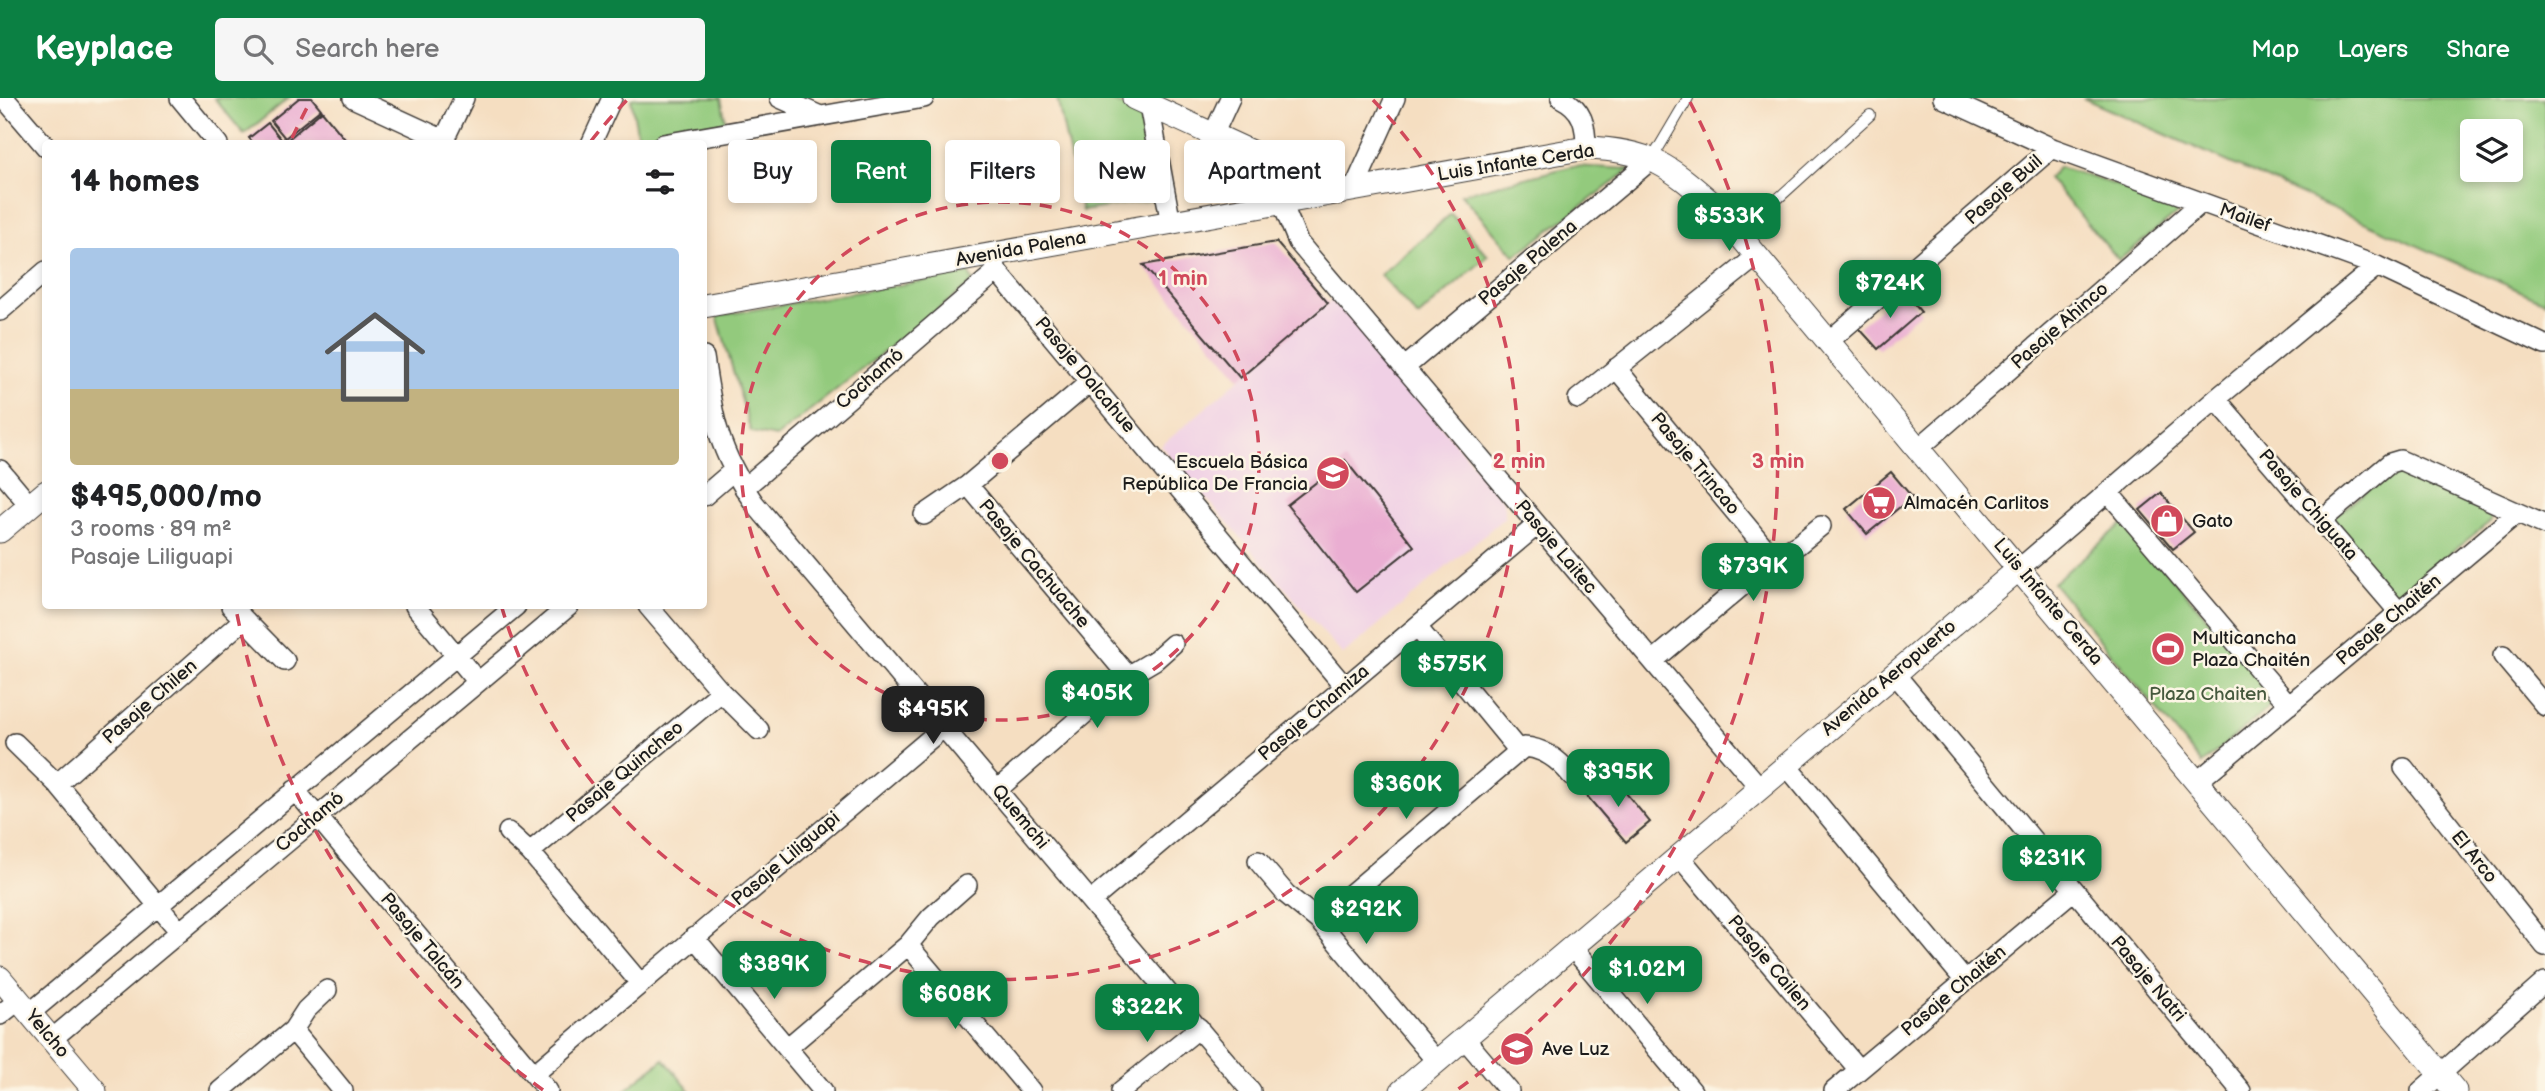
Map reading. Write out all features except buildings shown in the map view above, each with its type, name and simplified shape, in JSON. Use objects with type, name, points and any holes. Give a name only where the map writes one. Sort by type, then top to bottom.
[{"type":"street","points":[[4,98],[42,142]]},
{"type":"street","points":[[180,98],[215,140]]},
{"type":"street","points":[[353,98],[439,140]]},
{"type":"street","points":[[444,140],[464,98]]},
{"type":"street","points":[[593,140],[612,98]]},
{"type":"street","points":[[780,98],[825,109]]},
{"type":"street","points":[[682,140],[825,109],[924,98]]},
{"type":"street","points":[[1213,135],[1230,98]]},
{"type":"street","points":[[1141,102],[1346,192],[1395,98]]},
{"type":"street","points":[[1561,98],[1573,106],[1583,118],[1586,125],[1586,148]]},
{"type":"street","name":"Mailef","points":[[1942,98],[2052,149],[2377,265],[2545,345]]},
{"type":"street","points":[[1141,102],[1171,224]]},
{"type":"street","name":"Luis Infante Cerda","points":[[1346,192],[1586,148],[1624,151],[1651,159],[1686,180],[1715,206],[1739,234],[2449,1082]]},
{"type":"street","name":"Pasaje Buil","points":[[1829,341],[2052,149]]},
{"type":"street","name":"Pasaje Palena","points":[[1404,368],[1651,159]]},
{"type":"street","name":"Avenida Palena","points":[[707,306],[995,262],[1282,203]]},
{"type":"street","name":"Pasaje Laitec","points":[[1282,203],[1298,242],[1760,788]]},
{"type":"street","name":"Pasaje Ahinco","points":[[1919,448],[2201,203]]},
{"type":"street","points":[[1578,399],[1757,256]]},
{"type":"street","name":"Pasaje Dalcahue","points":[[995,262],[1090,382],[1345,687]]},
{"type":"street","name":"Cochamó","points":[[707,495],[739,480],[995,262]]},
{"type":"street","name":"Avenida Aeropuerto","points":[[1402,1091],[2377,265]]},
{"type":"street","points":[[0,311],[42,274]]},
{"type":"street","name":"Pasaje Trincao","points":[[1616,368],[1774,559]]},
{"type":"street","name":"Pasaje Cachuache","points":[[924,514],[968,485],[1090,382]]},
{"type":"street","name":"Quemchi","points":[[707,394],[711,443],[754,503],[1251,1091]]},
{"type":"street","name":"Pasaje Chiguata","points":[[2217,398],[2399,612]]},
{"type":"street","points":[[2321,521],[2390,463],[2399,460],[2545,526]]},
{"type":"street","points":[[0,470],[38,499],[0,531]]},
{"type":"street","name":"Pasaje Cachuache","points":[[968,485],[1128,676]]},
{"type":"street","points":[[2108,492],[2289,705]]},
{"type":"street","name":"Pasaje Chaitén","points":[[2198,781],[2516,514]]},
{"type":"street","name":"Pasaje Chamiza","points":[[1091,901],[1537,525]]},
{"type":"street","points":[[1653,661],[1774,559],[1821,526]]},
{"type":"street","points":[[417,609],[478,682]]},
{"type":"street","name":"Cochamó","points":[[0,1015],[24,1006],[158,905],[512,609]]},
{"type":"street","name":"Cochamó","points":[[52,1039],[565,609]]},
{"type":"street","points":[[651,609],[721,692],[759,730]]},
{"type":"street","name":"Pasaje Chilen","points":[[57,784],[237,613],[260,633],[285,661]]},
{"type":"street","points":[[1417,626],[1519,751]]},
{"type":"street","points":[[997,790],[1128,676],[1155,660],[1173,644]]},
{"type":"street","points":[[2503,656],[2545,706]]},
{"type":"street","name":"Pasaje Natri","points":[[1895,674],[2241,1091]]},
{"type":"street","name":"Pasaje Quincheo","points":[[530,852],[721,692]]},
{"type":"street","name":"Pasaje Liliguapi","points":[[534,1074],[944,727]]},
{"type":"street","points":[[15,743],[57,784],[180,932]]},
{"type":"street","points":[[1319,921],[1524,747],[1535,749],[1559,761],[1572,776]]},
{"type":"street","points":[[1786,765],[1965,981]]},
{"type":"street","name":"El Arco","points":[[2404,768],[2545,946]]},
{"type":"street","name":"Pasaje Talcán","points":[[295,790],[548,1091]]},
{"type":"street","points":[[508,832],[530,852],[640,983]]},
{"type":"street","name":"Pasaje Cailen","points":[[1679,856],[1859,1070]]},
{"type":"street","points":[[1258,862],[1286,894],[1319,921],[1437,1062]]},
{"type":"street","points":[[787,1048],[908,945],[931,917],[967,885]]},
{"type":"street","name":"Pasaje Chaitén","points":[[1834,1091],[2074,890]]},
{"type":"street","points":[[694,937],[823,1091]]},
{"type":"street","points":[[908,945],[1031,1091]]},
{"type":"street","points":[[1572,947],[1692,1091]]},
{"type":"street","name":"Yelcho","points":[[0,978],[95,1091]]},
{"type":"street","points":[[2421,1091],[2449,1082],[2545,982]]},
{"type":"street","points":[[220,1091],[293,1030],[306,1010],[327,990]]},
{"type":"street","points":[[1121,1091],[1199,1028]]},
{"type":"street","points":[[293,1030],[343,1091]]},
{"type":"street","points":[[1464,1038],[1508,1091]]},
{"type":"lane","points":[[1651,159],[1688,98]]},
{"type":"lane","points":[[1739,234],[1870,115]]},
{"type":"shaded area","name":"Escuela Básica República De Francia","points":[[1334,298],[1504,501],[1505,517],[1343,655],[1161,446]]},
{"type":"green space","points":[[214,98],[289,98],[244,134]]},
{"type":"green space","points":[[721,98],[727,128],[657,140],[638,140],[631,99]]},
{"type":"green space","points":[[1057,98],[1104,98],[1145,115],[1149,140],[1074,140],[1074,175]]},
{"type":"green space","points":[[2083,98],[2545,98],[2545,302]]},
{"type":"green space","points":[[1573,166],[1631,169],[1515,256],[1461,194]]},
{"type":"green space","points":[[2059,167],[2185,207],[2119,260],[2048,178]]},
{"type":"green space","points":[[1080,203],[1133,203],[1082,211]]},
{"type":"green space","points":[[1451,214],[1488,256],[1418,317],[1380,275]]},
{"type":"green space","points":[[969,273],[973,282],[776,437],[751,432],[717,316]]},
{"type":"green space","points":[[2395,469],[2491,511],[2491,521],[2393,598],[2328,521]]},
{"type":"green space","name":"Plaza Chaiten","points":[[2124,523],[2278,699],[2202,764],[2053,583]]},
{"type":"green space","points":[[664,1059],[690,1091],[624,1091]]},
{"type":"place","name":"Escuela Básica República De Francia","points":[[1333,473]]},
{"type":"place","name":"Almacén Carlitos","points":[[1879,503]]},
{"type":"place","name":"Gato","points":[[2167,521]]},
{"type":"place","name":"Multicancha Plaza Chaitén","points":[[2168,649]]},
{"type":"place","name":"Ave Luz","points":[[1517,1049]]}]
